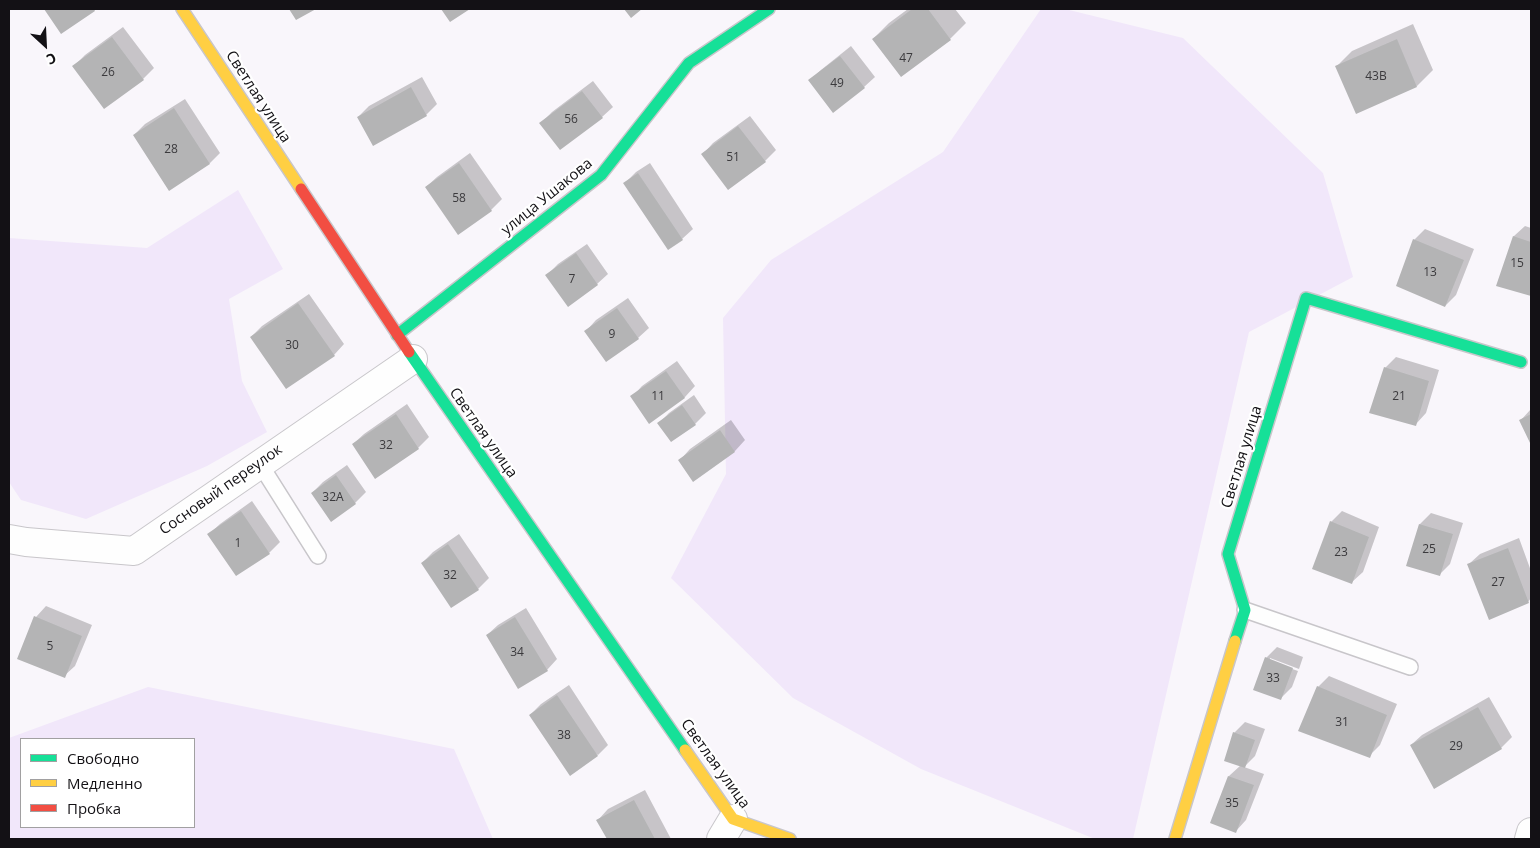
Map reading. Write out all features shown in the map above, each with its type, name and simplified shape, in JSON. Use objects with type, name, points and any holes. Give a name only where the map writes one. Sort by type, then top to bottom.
[{"type":"street","name":"Светлая улица","points":[[182,9],[396,335],[727,829],[790,839]]},
{"type":"street","name":"улица Ушакова","points":[[396,335],[601,175],[690,63],[769,9]]},
{"type":"street","name":"Светлая улица","points":[[1245,610],[1228,554],[1306,298],[1521,362]]},
{"type":"street","name":"Сосновый переулок","points":[[9,539],[134,551],[413,358]]},
{"type":"street","points":[[1175,839],[1245,610]]},
{"type":"street","points":[[1529,839],[1531,832]]},
{"type":"lane","points":[[260,464],[318,556]]},
{"type":"lane","points":[[1245,610],[1410,667]]},
{"type":"shaded area","points":[[1041,9],[1065,9],[1183,38],[1323,173],[1353,277],[1249,332],[1133,839],[1095,839],[921,769],[793,698],[671,578],[726,474],[723,318],[771,260],[943,152]]},
{"type":"shaded area","points":[[238,190],[283,269],[229,299],[242,381],[267,432],[207,466],[86,519],[21,500],[9,482],[9,238],[147,248]]},
{"type":"shaded area","points":[[148,687],[454,749],[493,839],[9,839],[9,738]]},
{"type":"building","points":[[44,9],[94,9],[95,11],[61,34]]},
{"type":"building","points":[[289,9],[316,9],[296,20]]},
{"type":"building","points":[[441,9],[470,9],[450,22]]},
{"type":"building","points":[[624,9],[642,9],[631,18]]},
{"type":"building","points":[[912,9],[928,9],[951,40],[901,77],[872,39]]},
{"type":"building","points":[[112,37],[144,80],[104,109],[72,66]]},
{"type":"building","points":[[1397,39],[1417,87],[1356,114],[1335,66]]},
{"type":"building","points":[[840,56],[865,88],[833,113],[808,80]]},
{"type":"building","points":[[411,87],[427,116],[373,146],[357,117]]},
{"type":"building","points":[[582,91],[603,118],[560,150],[539,123]]},
{"type":"building","points":[[174,108],[210,164],[169,191],[133,135]]},
{"type":"building","points":[[738,126],[766,162],[728,190],[701,154]]},
{"type":"building","points":[[459,163],[492,211],[458,235],[425,187]]},
{"type":"building","points":[[638,173],[683,240],[668,250],[623,183]]},
{"type":"building","points":[[1513,236],[1531,242],[1531,296],[1496,286]]},
{"type":"building","points":[[1413,239],[1464,260],[1445,307],[1396,286]]},
{"type":"building","points":[[576,253],[598,285],[568,307],[545,275]]},
{"type":"building","points":[[298,303],[335,356],[286,389],[250,337]]},
{"type":"building","points":[[617,308],[639,339],[606,362],[584,331]]},
{"type":"building","points":[[1384,367],[1429,381],[1416,426],[1369,413]]},
{"type":"building","points":[[666,371],[685,398],[649,424],[630,396]]},
{"type":"building","points":[[682,405],[696,425],[671,442],[657,423]]},
{"type":"building","points":[[396,414],[419,449],[375,479],[352,444]]},
{"type":"building","points":[[1531,414],[1531,445],[1519,420]]},
{"type":"building","points":[[720,430],[735,452],[693,482],[678,460]]},
{"type":"building","points":[[336,475],[356,504],[331,522],[311,493]]},
{"type":"building","points":[[241,511],[270,554],[236,576],[207,534]]},
{"type":"building","points":[[1330,521],[1369,537],[1352,584],[1312,569]]},
{"type":"building","points":[[1419,524],[1453,534],[1440,576],[1406,566]]},
{"type":"building","points":[[448,544],[479,590],[451,608],[421,563]]},
{"type":"building","points":[[1508,548],[1529,603],[1489,620],[1467,564]]},
{"type":"building","points":[[34,616],[82,636],[65,678],[17,659]]},
{"type":"building","points":[[515,617],[548,671],[518,689],[486,635]]},
{"type":"building","points":[[1265,657],[1293,668],[1281,700],[1253,690]]},
{"type":"building","points":[[1317,686],[1387,715],[1370,758],[1298,731]]},
{"type":"building","points":[[557,695],[598,756],[570,776],[529,715]]},
{"type":"building","points":[[1478,707],[1502,749],[1434,789],[1410,745]]},
{"type":"building","points":[[1233,732],[1255,740],[1245,768],[1224,761]]},
{"type":"building","points":[[1228,776],[1254,785],[1236,833],[1210,823]]},
{"type":"building","points":[[634,800],[655,839],[607,839],[596,820]]},
{"type":"traffic: fast","points":[[397,335],[601,175],[689,63],[769,9]]},
{"type":"traffic: fast","points":[[1235,641],[1245,610],[1228,554],[1306,298],[1521,362]]},
{"type":"traffic: fast","points":[[409,352],[685,750]]},
{"type":"traffic: slow","points":[[182,9],[301,189]]},
{"type":"traffic: slow","points":[[1175,839],[1235,641]]},
{"type":"traffic: slow","points":[[685,750],[733,819],[790,839]]},
{"type":"traffic: jam","points":[[301,189],[409,352]]}]
